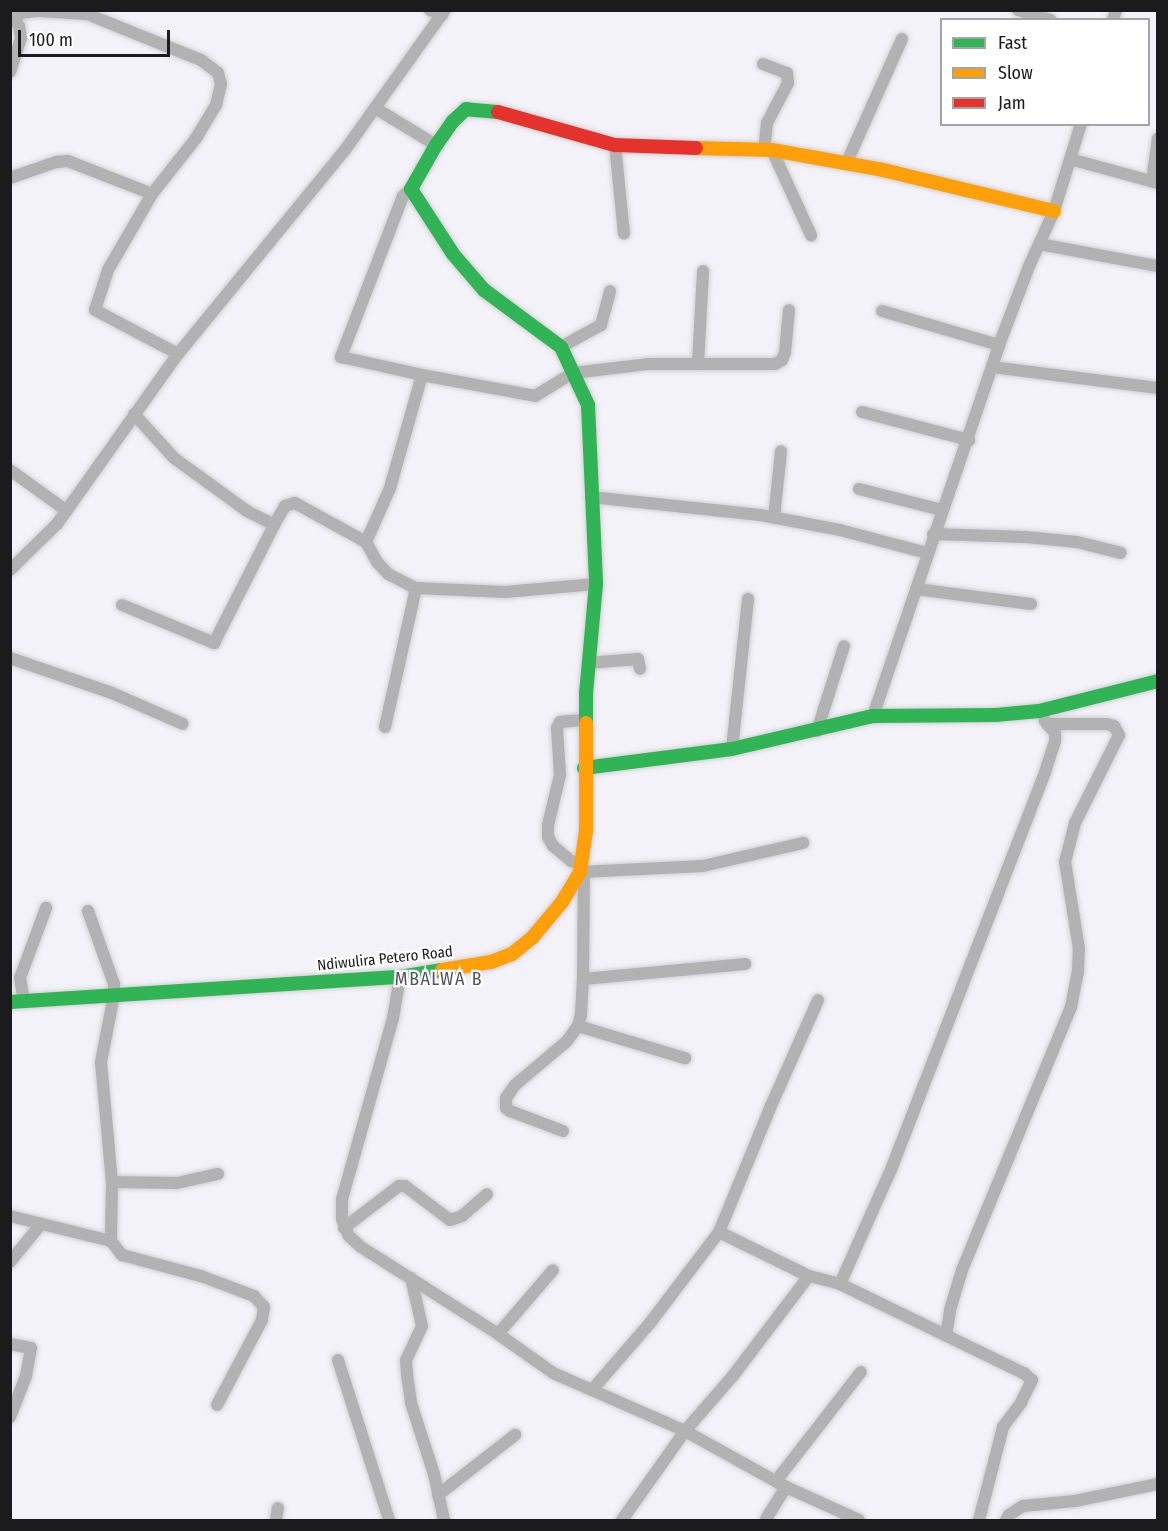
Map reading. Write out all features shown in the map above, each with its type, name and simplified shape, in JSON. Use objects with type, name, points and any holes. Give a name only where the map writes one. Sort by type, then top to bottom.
[{"type":"street","points":[[10,72],[21,38],[19,27],[12,18],[39,10],[87,14],[190,55],[218,73],[221,84],[216,105],[197,137],[152,194],[108,270],[95,310],[178,354]]},
{"type":"street","points":[[1018,10],[1044,18]]},
{"type":"street","points":[[10,570],[57,524],[178,354],[345,150],[439,12]]},
{"type":"street","points":[[846,164],[902,39]]},
{"type":"street","points":[[763,64],[787,73],[788,83],[767,123],[768,150],[811,235]]},
{"type":"street","points":[[375,108],[435,145]]},
{"type":"street","points":[[789,310],[786,352],[782,360],[775,364],[648,364],[573,373],[535,396],[341,357],[403,196],[411,189],[435,145],[466,109],[479,108],[615,145],[768,150],[883,170],[1054,211]]},
{"type":"street","points":[[873,716],[933,534],[969,440],[999,345],[1054,211],[1080,126]]},
{"type":"street","points":[[1070,159],[1155,182],[1158,138]]},
{"type":"street","points":[[615,145],[624,234]]},
{"type":"street","points":[[10,178],[56,162],[68,161],[152,194]]},
{"type":"street","points":[[411,189],[453,254],[484,290],[552,337],[561,347],[601,325],[610,291]]},
{"type":"street","points":[[1039,244],[1158,266]]},
{"type":"street","points":[[698,364],[703,271]]},
{"type":"street","points":[[882,311],[999,345]]},
{"type":"street","name":"Ndiwulira Petero Road","points":[[17,1002],[400,977],[491,962],[512,954],[532,938],[562,902],[582,870],[586,831],[585,720],[596,584],[588,405],[561,347]]},
{"type":"street","points":[[992,367],[1158,388]]},
{"type":"street","points":[[366,542],[390,488],[422,375]]},
{"type":"street","points":[[862,412],[969,440]]},
{"type":"street","points":[[134,414],[174,458],[209,486],[274,525]]},
{"type":"street","points":[[774,518],[781,451]]},
{"type":"street","points":[[10,470],[67,511]]},
{"type":"street","points":[[859,489],[942,510]]},
{"type":"street","points":[[591,497],[774,518],[840,530],[927,553]]},
{"type":"street","points":[[122,604],[214,643],[274,525],[285,506],[295,503],[366,542],[388,574],[416,588],[505,592],[596,584]]},
{"type":"street","points":[[933,534],[1026,537],[1077,542],[1121,553]]},
{"type":"street","points":[[385,727],[416,588]]},
{"type":"street","points":[[916,589],[1031,604]]},
{"type":"street","points":[[732,749],[748,599]]},
{"type":"street","points":[[817,731],[844,646]]},
{"type":"street","points":[[10,658],[112,693],[183,724]]},
{"type":"street","points":[[588,663],[638,659],[640,669]]},
{"type":"street","points":[[584,768],[732,749],[817,731],[873,716],[996,715],[1039,711],[1158,681]]},
{"type":"street","points":[[840,1284],[892,1167],[1045,772],[1055,741],[1055,733],[1039,711]]},
{"type":"street","points":[[585,720],[560,722],[557,728],[560,775],[548,825],[548,837],[552,846],[582,870],[703,866],[803,843]]},
{"type":"street","points":[[945,1336],[962,1270],[1071,1007],[1078,972],[1079,949],[1065,862],[1075,823],[1119,735],[1114,726],[1107,724],[1047,724]]},
{"type":"street","points":[[563,1131],[510,1111],[506,1108],[506,1098],[515,1085],[567,1041],[578,1026],[581,1016],[583,979],[582,870]]},
{"type":"street","points":[[17,1002],[21,978],[46,908]]},
{"type":"street","points":[[88,911],[110,968],[114,995],[101,1062],[112,1182],[111,1241],[122,1256],[201,1276],[261,1301],[265,1313],[217,1405]]},
{"type":"street","points":[[583,979],[745,964]]},
{"type":"street","points":[[400,977],[393,1018],[342,1199],[344,1228],[361,1246],[498,1334],[552,1373],[685,1431],[781,1484],[859,1521]]},
{"type":"street","points":[[592,1390],[650,1323],[719,1232],[818,1000]]},
{"type":"street","points":[[578,1026],[685,1058]]},
{"type":"street","points":[[112,1182],[177,1184],[218,1174]]},
{"type":"street","points":[[344,1228],[399,1186],[405,1186],[450,1220],[462,1216],[487,1194]]},
{"type":"street","points":[[10,1216],[111,1241]]},
{"type":"street","points":[[10,1262],[41,1224]]},
{"type":"street","points":[[719,1232],[809,1276],[840,1284],[1025,1374],[1032,1380],[1021,1403],[1003,1427],[979,1521]]},
{"type":"street","points":[[498,1334],[553,1270]]},
{"type":"street","points":[[622,1521],[685,1431],[732,1377],[809,1276]]},
{"type":"street","points":[[411,1278],[422,1326],[406,1360],[406,1374],[411,1403],[438,1495],[440,1519]]},
{"type":"street","points":[[10,1344],[31,1348],[26,1376],[10,1417]]},
{"type":"street","points":[[339,1360],[389,1521]]},
{"type":"street","points":[[766,1519],[781,1484],[861,1372]]},
{"type":"street","points":[[438,1495],[515,1435]]},
{"type":"street","points":[[1006,1521],[1023,1506],[1075,1501],[1158,1484]]},
{"type":"traffic: fast","points":[[498,112],[466,109],[453,121],[436,145],[411,189],[453,254],[484,290],[561,347],[588,405],[596,584],[586,693],[586,723]]},
{"type":"traffic: fast","points":[[584,768],[732,749],[873,716],[996,715],[1039,711],[1158,681]]},
{"type":"traffic: fast","points":[[10,1002],[400,977],[442,970]]},
{"type":"traffic: slow","points":[[696,148],[772,150],[883,170],[1054,211]]},
{"type":"traffic: slow","points":[[442,970],[491,962],[512,954],[532,938],[562,902],[580,872],[586,831],[586,723]]},
{"type":"traffic: jam","points":[[498,112],[615,145],[696,148]]},
{"type":"district","name":"MBALWA B","points":[[439,979]]}]
